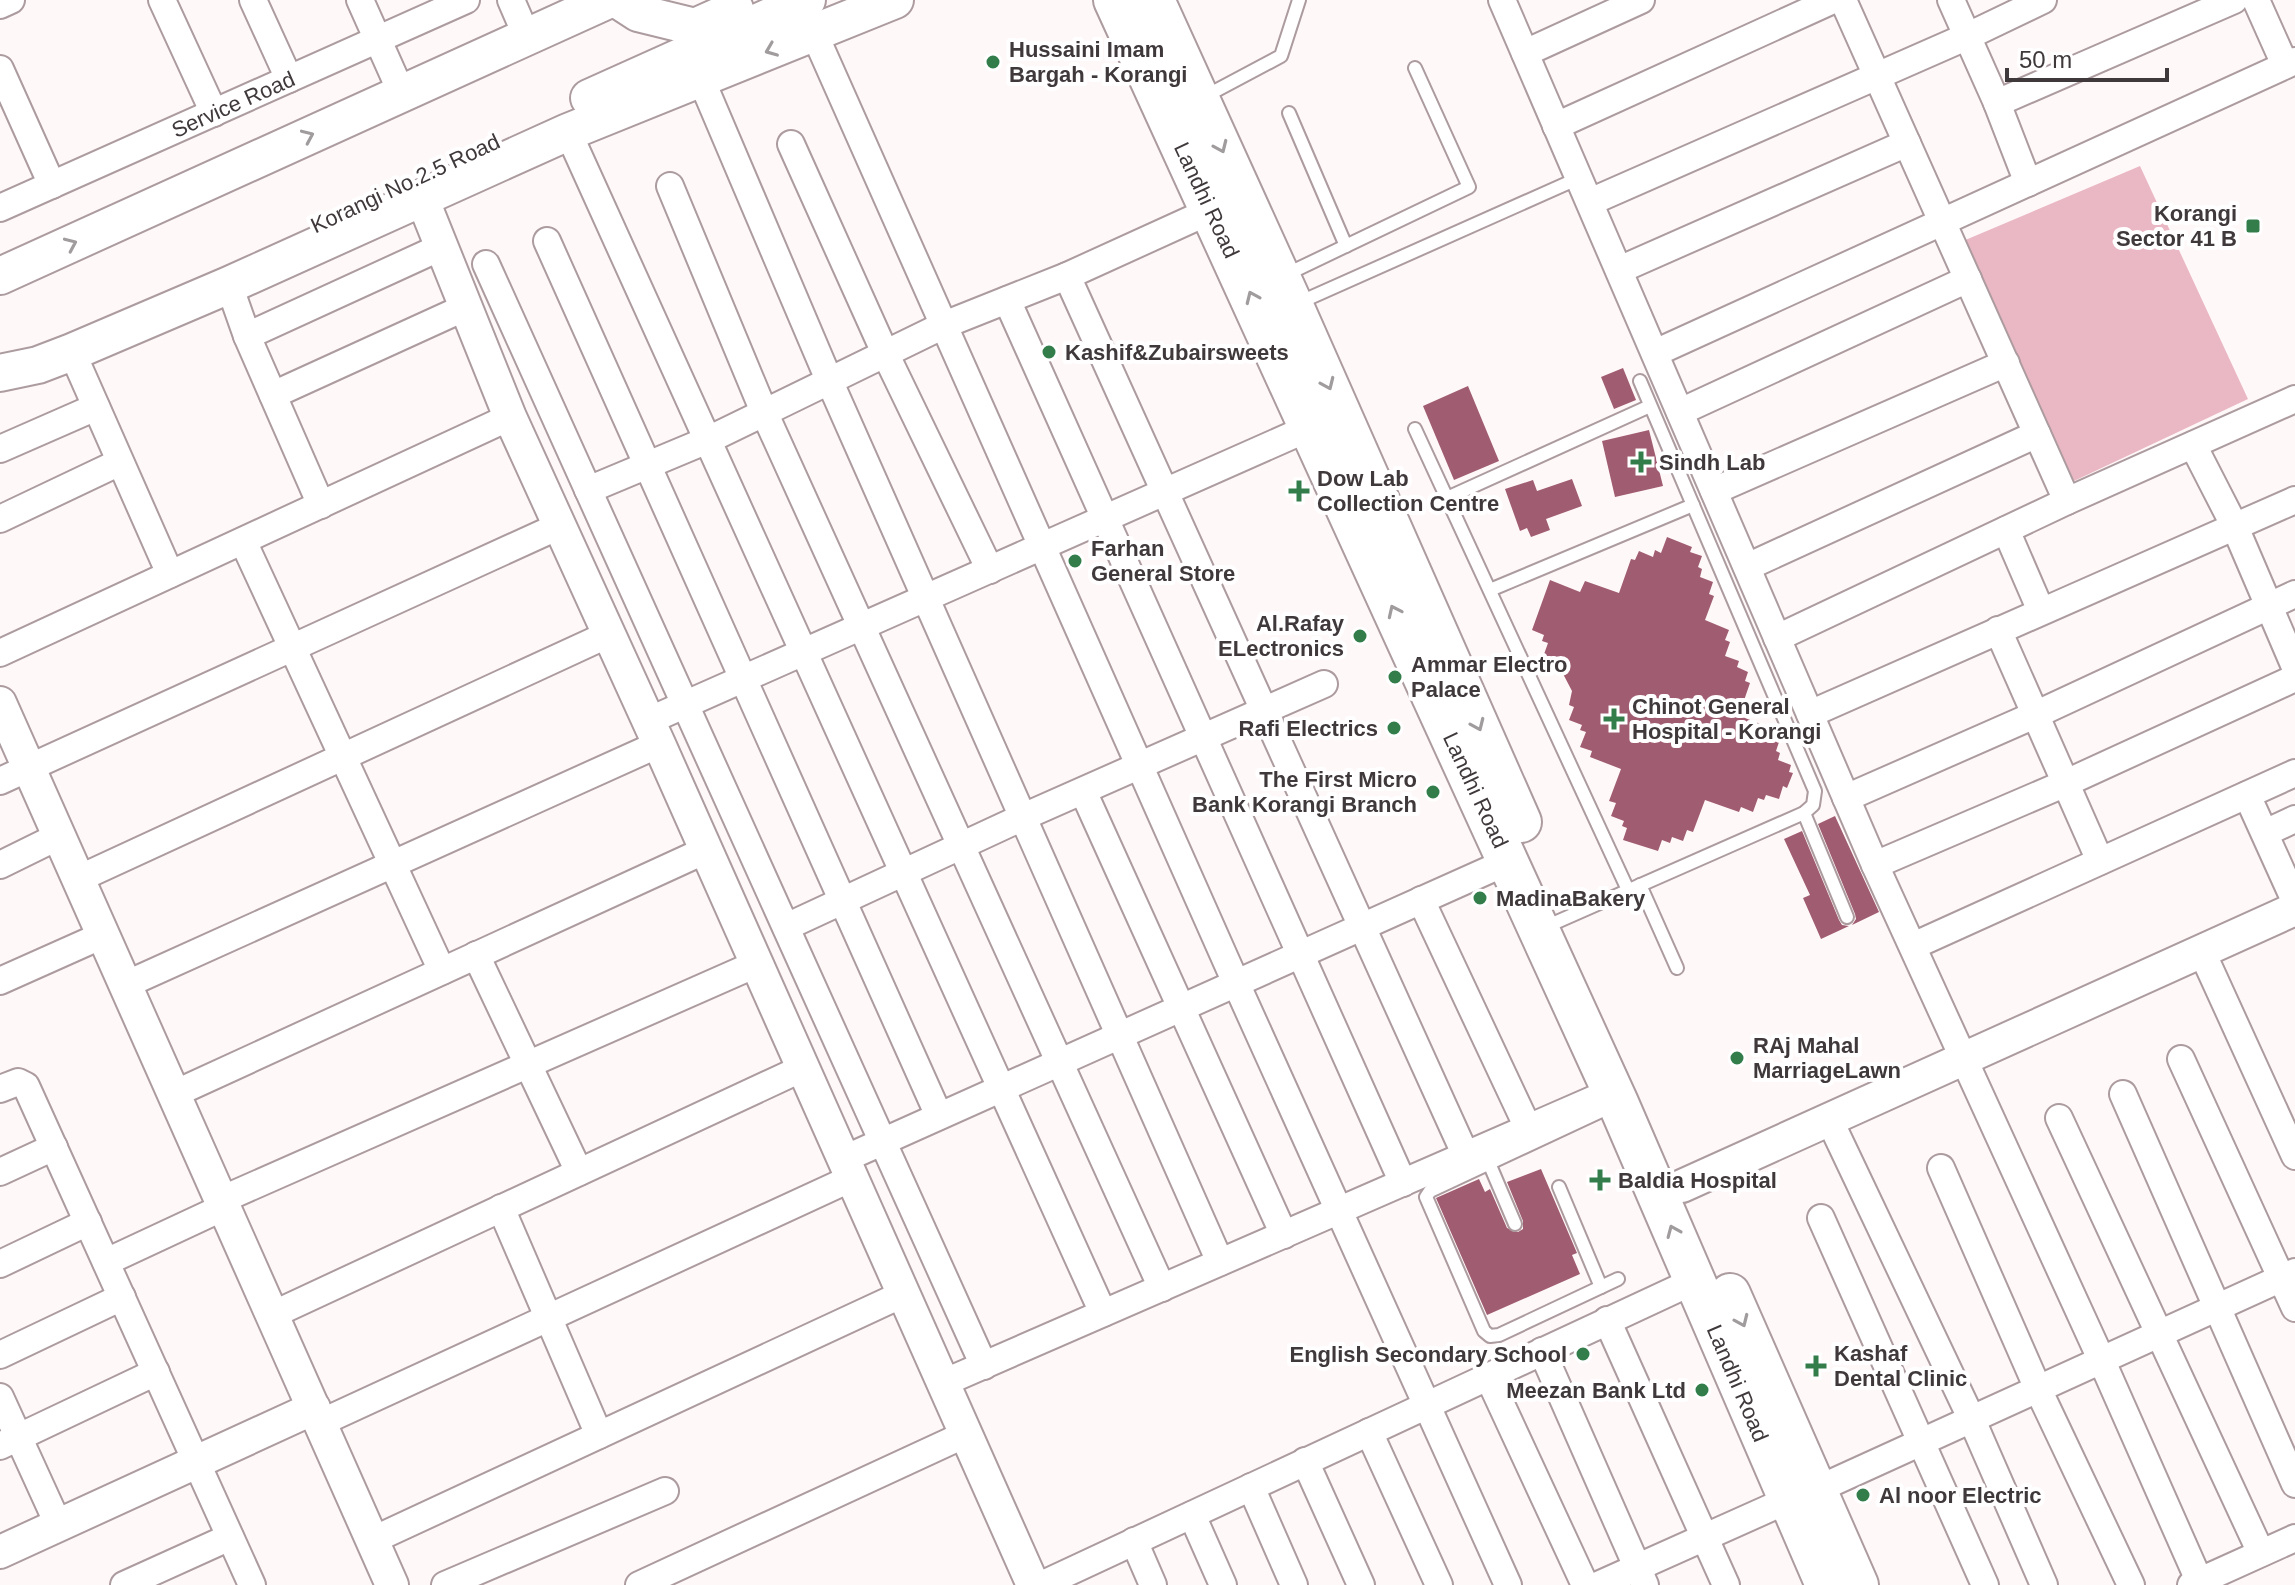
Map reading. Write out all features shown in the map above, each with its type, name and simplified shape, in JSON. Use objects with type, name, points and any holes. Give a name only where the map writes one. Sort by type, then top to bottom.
[{"type":"main road","points":[[0,276],[608,0]]},
{"type":"main road","points":[[618,0],[638,13],[695,27],[755,0]]},
{"type":"main road","points":[[0,373],[38,365],[62,344],[229,285],[568,132],[701,79],[810,16],[895,0]]},
{"type":"main road","name":"Landhi Road","points":[[1114,0],[1509,861],[1552,924],[1682,1186],[1802,1495],[1826,1585]]},
{"type":"main road","name":"Landhi Road","points":[[1154,0],[1287,292],[1552,924],[1615,1097],[1694,1281],[1802,1495],[1858,1585]]},
{"type":"main road","name":"Korangi No.2.5 Road","points":[[0,359],[62,344],[212,266],[810,16]]},
{"type":"street","points":[[0,5],[11,0]]},
{"type":"street","points":[[162,0],[214,113]]},
{"type":"street","points":[[253,0],[289,79]]},
{"type":"street","points":[[360,0],[402,94]]},
{"type":"street","name":"Service Road","points":[[0,208],[466,0]]},
{"type":"street","points":[[511,0],[527,37]]},
{"type":"street","points":[[1502,0],[1680,412],[1703,498],[1747,567],[1875,865],[2101,1359],[2197,1584],[2295,1538]]},
{"type":"street","points":[[1525,53],[1641,0]]},
{"type":"street","points":[[1556,126],[1833,0]]},
{"type":"street","points":[[1843,0],[2067,501]]},
{"type":"street","points":[[1951,0],[1997,103],[2028,183]]},
{"type":"street","points":[[1590,202],[2043,0]]},
{"type":"street","points":[[1997,103],[2234,0]]},
{"type":"street","points":[[1655,353],[2290,63],[2256,0]]},
{"type":"street","points":[[810,16],[1236,983],[1508,1585]]},
{"type":"street","points":[[0,69],[52,185]]},
{"type":"street","points":[[701,79],[829,380],[1220,1262]]},
{"type":"street","points":[[568,132],[710,439],[1103,1313]]},
{"type":"street","points":[[1619,270],[1907,143]]},
{"type":"street","points":[[791,144],[885,353],[990,570]]},
{"type":"street","points":[[670,186],[764,412],[1162,1288]]},
{"type":"street","points":[[422,198],[510,417],[654,732],[1033,1585]]},
{"type":"street","points":[[588,490],[710,439],[944,325],[1067,276],[1212,210]]},
{"type":"street","points":[[547,241],[939,1116]]},
{"type":"street","points":[[247,336],[441,247]]},
{"type":"street","points":[[486,264],[984,1366]]},
{"type":"street","points":[[1067,276],[1362,927],[1478,1160]]},
{"type":"street","points":[[1680,412],[1968,279]]},
{"type":"street","points":[[229,285],[247,336],[321,505]]},
{"type":"street","points":[[1007,300],[1403,1183]]},
{"type":"street","points":[[273,395],[466,307]]},
{"type":"street","points":[[62,344],[96,407],[170,574]]},
{"type":"street","points":[[1703,498],[2006,363]]},
{"type":"street","points":[[1777,638],[2067,501],[2295,399]]},
{"type":"street","points":[[0,449],[96,407]]},
{"type":"street","points":[[0,653],[510,417]]},
{"type":"street","points":[[125,985],[393,863],[654,732],[685,705],[1311,427]]},
{"type":"street","points":[[1747,567],[2037,434]]},
{"type":"street","points":[[2193,445],[2235,527],[2295,667]]},
{"type":"street","points":[[0,519],[120,462]]},
{"type":"street","points":[[1810,714],[2295,500]]},
{"type":"street","points":[[14,775],[559,526]]},
{"type":"street","points":[[2006,530],[2041,611]]},
{"type":"street","points":[[243,541],[442,971]]},
{"type":"street","points":[[1846,798],[2037,714],[2295,594]]},
{"type":"street","points":[[1998,630],[2100,861]]},
{"type":"street","points":[[78,879],[609,634]]},
{"type":"street","points":[[1875,865],[2066,783],[2295,678]]},
{"type":"street","points":[[786,927],[1023,817],[1324,684]]},
{"type":"street","points":[[0,703],[14,775],[59,836],[392,1585]]},
{"type":"street","points":[[1913,946],[2295,773]]},
{"type":"street","points":[[1083,791],[1284,1235]]},
{"type":"street","points":[[2247,795],[2295,901]]},
{"type":"street","points":[[2265,833],[2295,819]]},
{"type":"street","points":[[0,865],[59,836]]},
{"type":"street","points":[[174,1094],[706,850]]},
{"type":"street","points":[[0,1552],[196,1460],[317,1416],[548,1318],[848,1169],[883,1141],[1509,861]]},
{"type":"street","points":[[1421,900],[1528,1128]]},
{"type":"street","points":[[1682,1186],[2295,909]]},
{"type":"street","points":[[0,981],[103,935]]},
{"type":"street","points":[[2202,952],[2295,1156]]},
{"type":"street","points":[[476,955],[579,1172]]},
{"type":"street","points":[[106,1262],[222,1204],[756,964]]},
{"type":"street","points":[[2181,1059],[2288,1275],[2295,1308]]},
{"type":"street","points":[[272,1315],[803,1068]]},
{"type":"street","points":[[0,1089],[18,1082],[26,1086],[252,1585]]},
{"type":"street","points":[[2123,1094],[2295,1484]]},
{"type":"street","points":[[943,1383],[1403,1183],[1478,1160],[1528,1128],[1573,1116],[1615,1097]]},
{"type":"street","points":[[2059,1118],[2261,1553]]},
{"type":"street","points":[[1830,1121],[1972,1420],[2044,1585]]},
{"type":"street","points":[[0,1172],[54,1147]]},
{"type":"street","points":[[1941,1168],[2038,1389],[2131,1585]]},
{"type":"street","points":[[501,1208],[599,1435]]},
{"type":"street","points":[[1821,1218],[1985,1585]]},
{"type":"street","points":[[0,1264],[88,1222]]},
{"type":"street","points":[[1598,1585],[1641,1576],[1705,1537],[1972,1420],[2288,1275]]},
{"type":"street","points":[[1041,1585],[1078,1577],[1134,1541],[1694,1281]]},
{"type":"street","points":[[373,1540],[903,1294]]},
{"type":"street","points":[[0,1355],[122,1297]]},
{"type":"street","points":[[1607,1320],[1726,1585]]},
{"type":"street","points":[[1542,1351],[1641,1576]]},
{"type":"street","points":[[9,1442],[156,1372]]},
{"type":"street","points":[[1488,1376],[1585,1585]]},
{"type":"street","points":[[0,1397],[9,1442],[58,1524]]},
{"type":"street","points":[[1369,1432],[1439,1585]]},
{"type":"street","points":[[639,1585],[966,1434]]},
{"type":"street","points":[[1305,1461],[1361,1585]]},
{"type":"street","points":[[1251,1487],[1294,1585]]},
{"type":"street","points":[[445,1585],[665,1491]]},
{"type":"street","points":[[1192,1515],[1223,1585]]},
{"type":"street","points":[[124,1585],[230,1537]]},
{"type":"street","points":[[1134,1541],[1153,1585]]},
{"type":"lane","points":[[1200,100],[1281,56],[1299,0]]},
{"type":"lane","points":[[1287,292],[1346,246],[1469,187],[1415,68]]},
{"type":"lane","points":[[1289,113],[1346,246]]},
{"type":"lane","points":[[1287,292],[1579,178]]},
{"type":"lane","points":[[1552,924],[1804,813],[1813,805],[1815,791],[1703,498],[1650,406],[1640,381]]},
{"type":"lane","points":[[1447,498],[1650,406]]},
{"type":"lane","points":[[1415,429],[1634,888],[1677,968]]},
{"type":"lane","points":[[1490,590],[1703,498]]},
{"type":"lane","points":[[1804,813],[1847,917]]},
{"type":"lane","points":[[1573,1116],[1478,1160],[1430,1191],[1426,1197],[1484,1331],[1490,1336],[1499,1335],[1618,1279]]},
{"type":"lane","points":[[1478,1160],[1515,1224]]},
{"type":"lane","points":[[1559,1187],[1601,1287]]},
{"type":"shaded area","points":[[2140,166],[2248,399],[2074,481],[1963,241]]},
{"type":"building","points":[[1623,368],[1636,400],[1614,409],[1601,377]]},
{"type":"building","points":[[1468,386],[1499,461],[1454,480],[1423,406]]},
{"type":"building","points":[[1649,430],[1663,486],[1615,497],[1602,441]]},
{"type":"building","points":[[1572,479],[1582,506],[1546,519],[1550,530],[1531,537],[1527,528],[1520,531],[1505,489],[1533,480],[1537,491]]},
{"type":"building","points":[[1667,537],[1692,547],[1690,552],[1702,556],[1698,567],[1702,569],[1700,577],[1713,582],[1709,594],[1714,596],[1705,620],[1729,630],[1725,640],[1730,642],[1725,656],[1739,661],[1737,667],[1748,672],[1745,681],[1750,683],[1740,712],[1746,714],[1745,718],[1771,728],[1768,734],[1780,739],[1776,751],[1780,753],[1778,760],[1791,765],[1789,772],[1793,773],[1787,788],[1783,786],[1779,799],[1766,795],[1764,800],[1758,798],[1753,812],[1741,807],[1739,812],[1705,800],[1693,832],[1687,830],[1683,841],[1672,837],[1670,843],[1662,840],[1658,851],[1623,840],[1627,828],[1622,826],[1624,821],[1611,816],[1616,803],[1609,801],[1621,769],[1590,757],[1592,751],[1580,747],[1586,732],[1580,730],[1582,725],[1569,720],[1574,707],[1569,705],[1572,691],[1561,670],[1552,667],[1554,661],[1543,657],[1548,643],[1542,641],[1544,635],[1532,630],[1550,580],[1580,592],[1585,581],[1619,593],[1631,559],[1635,560],[1639,551],[1653,557],[1655,550],[1661,553]]},
{"type":"building","points":[[1835,816],[1879,912],[1852,925],[1855,914],[1818,824]]},
{"type":"building","points":[[1802,831],[1839,920],[1842,925],[1849,926],[1821,939],[1803,898],[1810,895],[1784,839]]},
{"type":"building","points":[[1541,1169],[1577,1253],[1572,1255],[1580,1274],[1487,1315],[1436,1198],[1479,1179],[1485,1192],[1490,1189],[1507,1228],[1518,1232],[1523,1229],[1523,1221],[1507,1182]]},
{"type":"place","name":"Hussaini Imam Bargah - Korangi","points":[[993,62]]},
{"type":"place","name":"Korangi Sector 41 B","points":[[2253,226]]},
{"type":"place","name":"Kashif&Zubairsweets","points":[[1049,352]]},
{"type":"place","name":"Sindh Lab","points":[[1641,462]]},
{"type":"place","name":"Dow Lab Collection Centre","points":[[1299,491]]},
{"type":"place","name":"Farhan General Store","points":[[1075,561]]},
{"type":"place","name":"Al.Rafay ELectronics","points":[[1360,636]]},
{"type":"place","name":"Ammar Electro Palace","points":[[1395,677]]},
{"type":"place","name":"Chinot General Hospital - Korangi","points":[[1614,719]]},
{"type":"place","name":"Rafi Electrics","points":[[1394,728]]},
{"type":"place","name":"The First Micro Bank Korangi Branch","points":[[1433,792]]},
{"type":"place","name":"MadinaBakery","points":[[1480,898]]},
{"type":"place","name":"RAj Mahal MarriageLawn","points":[[1737,1058]]},
{"type":"place","name":"Baldia Hospital","points":[[1600,1180]]},
{"type":"place","name":"English Secondary School","points":[[1583,1354]]},
{"type":"place","name":"Kashaf Dental Clinic","points":[[1816,1366]]},
{"type":"place","name":"Meezan Bank Ltd","points":[[1702,1390]]},
{"type":"place","name":"Al noor Electric","points":[[1863,1495]]}]
